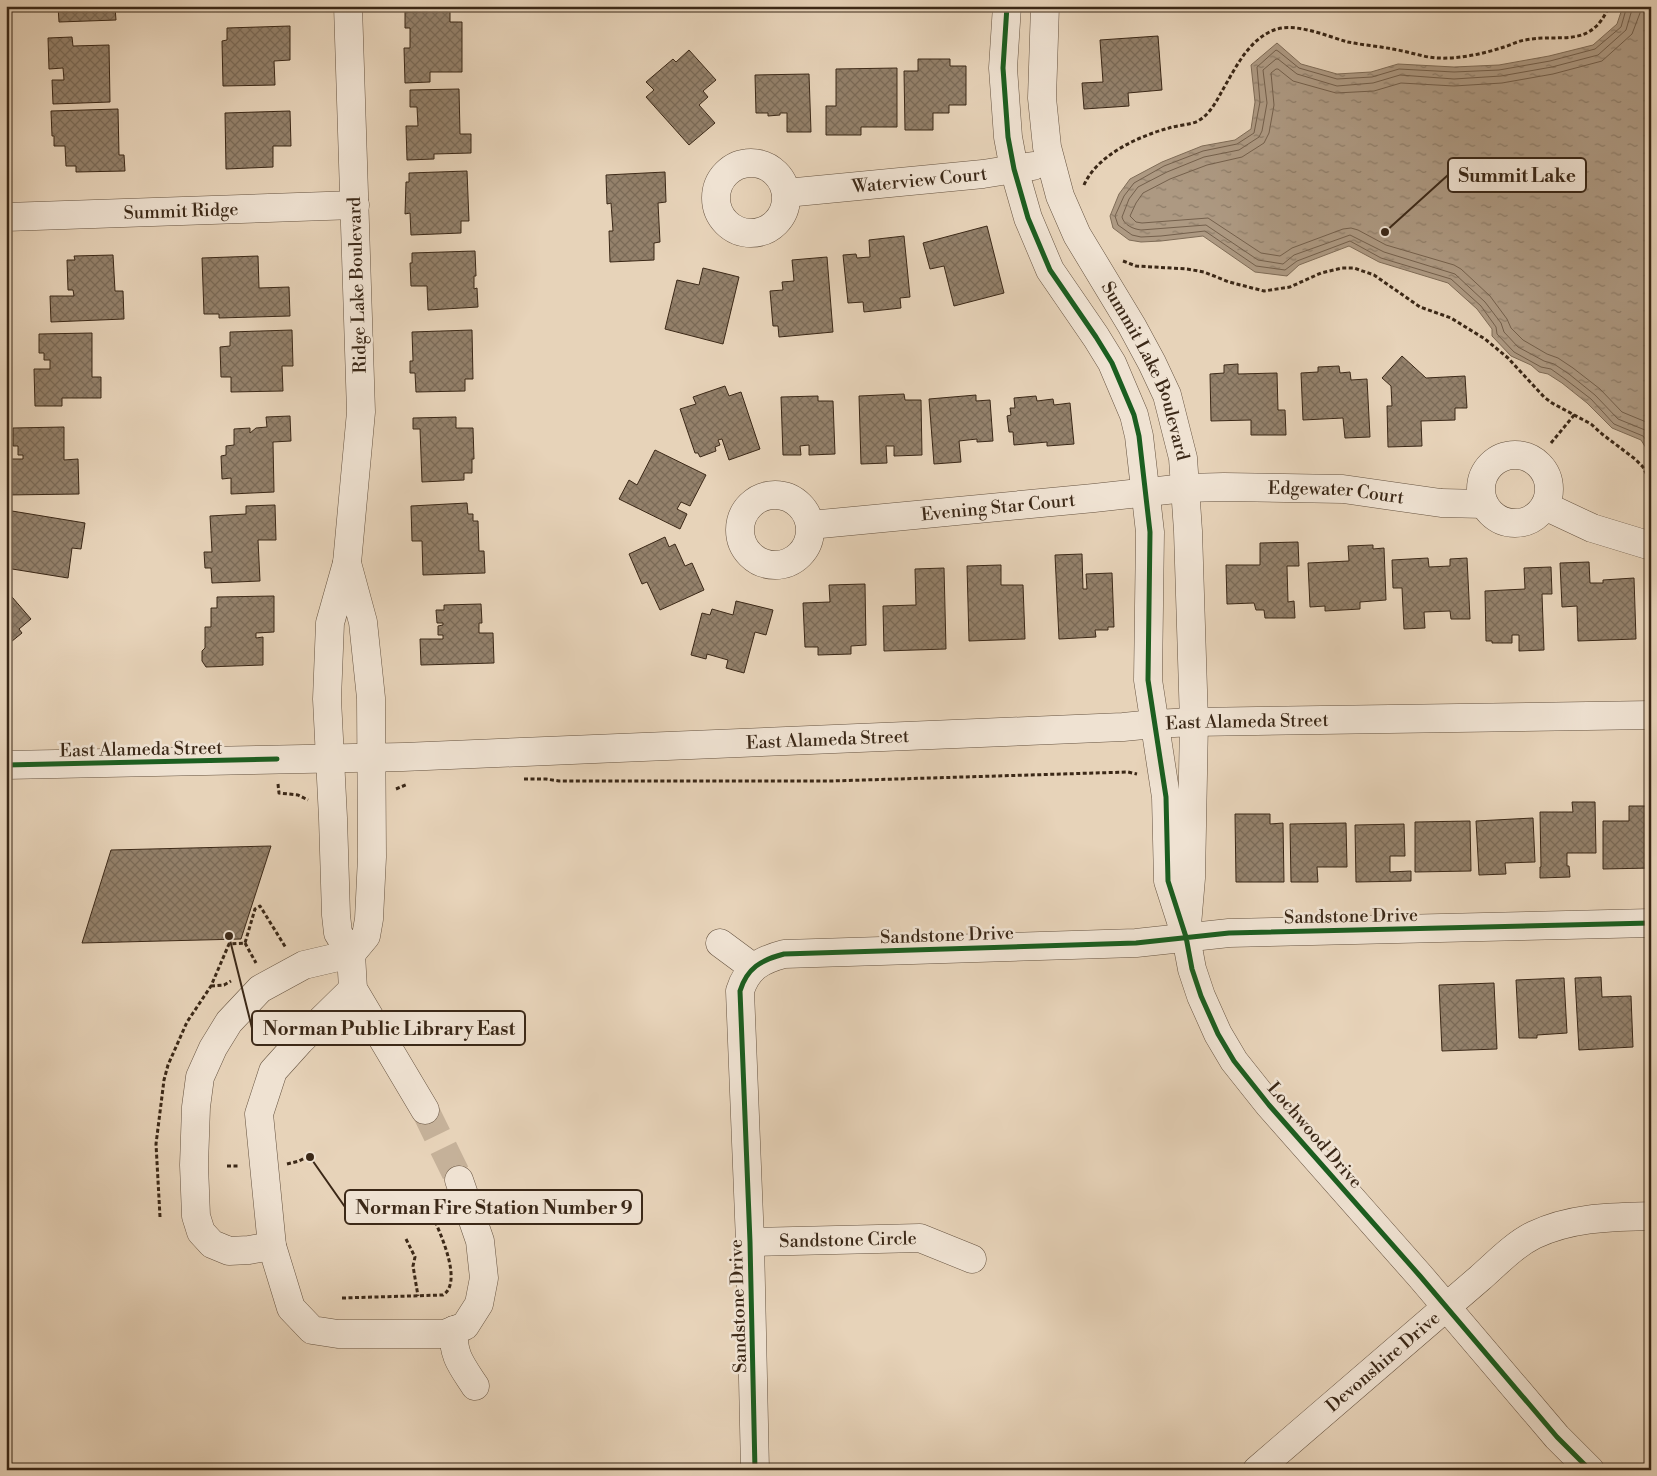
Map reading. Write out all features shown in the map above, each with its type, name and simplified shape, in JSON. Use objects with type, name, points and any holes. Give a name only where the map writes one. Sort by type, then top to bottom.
[{"type":"street","name":"Ridge Lake Boulevard","points":[[347,563],[363,622],[371,698],[372,857],[369,919],[366,936],[351,954],[338,933],[336,915],[327,699],[330,623],[347,563],[361,412],[348,6]]},
{"type":"street","name":"Summit Lake Boulevard","points":[[1007,6],[1003,68],[1008,137],[1014,169],[1028,218],[1050,270],[1112,363],[1134,415],[1141,452],[1150,532],[1148,680],[1159,750]]},
{"type":"street","name":"Summit Lake Boulevard","points":[[1045,6],[1042,98],[1048,147],[1060,196],[1077,235],[1152,363],[1167,395],[1183,458],[1189,541],[1194,722],[1193,749]]},
{"type":"street","name":"Waterview Court","points":[[786,194],[983,174],[1051,162]]},
{"type":"street","name":"Summit Ridge","points":[[6,217],[355,205]]},
{"type":"street","points":[[1521,455],[1534,460],[1542,467],[1548,482],[1549,495],[1545,506],[1534,517],[1524,522],[1513,524],[1491,514],[1484,504],[1480,486],[1487,469],[1495,461],[1507,456],[1521,455]]},
{"type":"street","name":"Evening Star Court","points":[[810,525],[1185,488]]},
{"type":"street","name":"Edgewater Court","points":[[1185,488],[1343,489],[1441,502],[1484,504]]},
{"type":"street","points":[[1545,506],[1592,528],[1651,546]]},
{"type":"street","name":"East Alameda Street","points":[[6,765],[563,751],[1123,727],[1194,722],[1651,715]]},
{"type":"street","name":"Lochwood Drive","points":[[1186,937],[1191,878],[1193,749]]},
{"type":"street","name":"Lochwood Drive","points":[[1159,750],[1166,797],[1168,881],[1186,937],[1192,969],[1201,996],[1218,1034],[1234,1060],[1269,1105],[1446,1306],[1557,1437],[1590,1470]]},
{"type":"street","name":"Sandstone Drive","points":[[756,1470],[750,1242],[740,991],[744,979],[752,969],[773,957],[784,954],[1136,943],[1229,933],[1651,923]]},
{"type":"street","points":[[720,943],[747,963],[752,969]]},
{"type":"street","points":[[272,1246],[229,1251],[212,1244],[201,1232],[196,1216],[194,1165],[196,1107],[200,1077],[212,1048],[229,1022],[260,989],[304,965],[351,954],[353,989],[425,1110]]},
{"type":"street","points":[[353,989],[300,1041],[273,1071],[259,1114],[272,1246],[291,1308],[312,1330],[347,1334],[444,1334],[465,1326],[479,1304],[484,1278],[480,1241],[459,1180]]},
{"type":"street","name":"Devonshire Drive","points":[[1257,1470],[1446,1306],[1517,1246],[1533,1235],[1555,1226],[1585,1219],[1651,1216]]},
{"type":"street","name":"Sandstone Circle","points":[[750,1242],[920,1238],[972,1259]]},
{"type":"street","points":[[454,1330],[453,1344],[458,1358],[475,1386]]},
{"type":"path","points":[[1082,189],[1094,168],[1129,143],[1169,128],[1197,122],[1206,115],[1248,49],[1262,35],[1275,30],[1296,27],[1349,42],[1391,48],[1435,58],[1452,58],[1488,52],[1525,40],[1568,38],[1584,34],[1604,19],[1609,6]]},
{"type":"path","points":[[1118,258],[1136,266],[1204,272],[1229,282],[1264,291],[1290,287],[1332,270],[1354,268],[1363,270],[1384,280],[1420,307],[1451,318],[1470,329],[1508,358],[1544,397],[1591,424],[1635,459],[1643,467],[1651,483]]},
{"type":"path","points":[[1552,443],[1575,414]]},
{"type":"path","points":[[518,780],[831,781],[1128,772],[1143,776]]},
{"type":"path","points":[[396,789],[415,782]]},
{"type":"path","points":[[278,784],[279,793],[298,796],[308,800],[314,806]]},
{"type":"path","points":[[264,959],[257,964],[245,943],[255,909],[260,906],[287,949]]},
{"type":"path","points":[[229,944],[245,943]]},
{"type":"path","points":[[280,949],[294,950]]},
{"type":"path","points":[[286,1164],[299,1162],[305,1158]]},
{"type":"path","points":[[342,1298],[442,1295],[448,1292],[451,1278],[443,1239],[422,1194]]},
{"type":"path","points":[[406,1239],[415,1257],[414,1266],[418,1296]]},
{"type":"water","points":[[1623,6],[1651,6],[1651,456],[1641,440],[1612,428],[1587,403],[1562,383],[1511,356],[1492,336],[1492,329],[1477,309],[1448,283],[1379,262],[1349,246],[1299,265],[1287,276],[1255,272],[1203,236],[1141,242],[1129,240],[1113,228],[1110,216],[1119,194],[1130,179],[1162,162],[1202,146],[1235,140],[1251,129],[1255,102],[1251,65],[1277,43],[1301,64],[1337,74],[1371,72],[1398,64],[1454,67],[1499,65],[1549,56],[1593,45],[1617,24]]},
{"type":"building","points":[[58,6],[115,7],[116,20],[59,22]]},
{"type":"building","points":[[219,6],[277,6],[277,9],[219,10]]},
{"type":"building","points":[[1338,6],[1364,6],[1364,11],[1337,9]]},
{"type":"building","points":[[450,11],[450,22],[462,22],[462,72],[430,72],[430,82],[405,83],[404,48],[410,48],[410,28],[405,28],[405,12]]},
{"type":"building","points":[[290,26],[290,60],[274,61],[275,85],[223,86],[222,41],[227,40],[227,28]]},
{"type":"building","points":[[1158,36],[1162,90],[1128,93],[1129,106],[1084,109],[1082,83],[1103,82],[1100,40]]},
{"type":"building","points":[[72,37],[73,46],[109,45],[110,102],[53,104],[52,80],[64,80],[63,68],[49,69],[48,38]]},
{"type":"building","points":[[689,50],[716,80],[703,91],[708,97],[699,105],[715,123],[689,145],[646,97],[654,90],[646,82],[673,59],[676,62]]},
{"type":"building","points":[[918,59],[950,59],[950,66],[966,66],[966,105],[949,105],[949,113],[933,113],[933,130],[905,130],[904,71],[918,71]]},
{"type":"building","points":[[897,68],[897,127],[861,127],[861,135],[826,135],[826,106],[836,106],[836,69]]},
{"type":"building","points":[[809,74],[811,132],[787,132],[787,113],[768,116],[768,113],[756,113],[755,75]]},
{"type":"building","points":[[459,89],[460,134],[471,134],[471,153],[434,154],[434,159],[407,160],[406,126],[418,126],[417,107],[410,107],[410,90]]},
{"type":"building","points":[[118,109],[119,155],[124,155],[125,171],[76,172],[76,166],[66,166],[65,146],[54,146],[51,111]]},
{"type":"building","points":[[290,111],[291,146],[273,146],[273,167],[226,169],[225,113]]},
{"type":"building","points":[[467,171],[469,221],[461,221],[461,233],[411,235],[410,213],[405,214],[406,182],[409,182],[409,173]]},
{"type":"building","points":[[665,172],[666,202],[658,203],[660,242],[654,243],[654,260],[610,262],[609,231],[613,231],[611,203],[607,204],[606,175]]},
{"type":"building","points":[[987,226],[1004,293],[954,306],[944,266],[930,269],[923,243]]},
{"type":"building","points":[[904,236],[910,297],[900,298],[901,308],[864,312],[863,302],[848,303],[843,255],[856,254],[857,258],[870,257],[869,240]]},
{"type":"building","points":[[475,251],[476,276],[474,276],[474,289],[477,288],[478,307],[428,310],[427,286],[411,286],[410,263],[412,263],[412,253]]},
{"type":"building","points":[[113,255],[115,291],[123,291],[124,319],[51,322],[50,296],[74,296],[73,290],[68,290],[67,260],[75,260],[74,256]]},
{"type":"building","points":[[258,256],[259,288],[289,287],[290,316],[219,318],[219,314],[204,314],[202,258]]},
{"type":"building","points":[[827,257],[833,332],[779,337],[778,326],[773,326],[770,291],[783,290],[782,282],[794,281],[792,260]]},
{"type":"building","points":[[703,268],[739,277],[723,344],[665,329],[677,280],[699,285]]},
{"type":"building","points":[[292,330],[293,366],[282,366],[283,391],[231,392],[231,377],[221,377],[220,347],[230,346],[230,332]]},
{"type":"building","points":[[472,330],[473,379],[465,379],[465,391],[416,392],[415,373],[410,373],[410,361],[413,361],[412,332]]},
{"type":"building","points":[[92,333],[92,377],[101,377],[101,398],[62,398],[62,406],[35,406],[34,369],[50,369],[50,360],[44,360],[44,353],[39,353],[39,334]]},
{"type":"building","points":[[1402,356],[1426,378],[1465,376],[1467,408],[1455,408],[1455,420],[1421,421],[1422,446],[1388,447],[1387,406],[1392,406],[1391,386],[1382,378]]},
{"type":"building","points":[[1238,364],[1238,374],[1277,373],[1278,410],[1285,410],[1286,435],[1251,435],[1251,420],[1211,421],[1210,374],[1224,373],[1224,365]]},
{"type":"building","points":[[1339,366],[1340,373],[1350,372],[1351,380],[1367,379],[1370,437],[1345,438],[1343,418],[1303,420],[1301,373],[1318,372],[1318,367]]},
{"type":"building","points":[[725,386],[729,396],[741,392],[760,449],[729,460],[722,439],[718,440],[720,445],[715,447],[716,451],[700,457],[698,453],[695,453],[680,409],[696,404],[693,397]]},
{"type":"building","points":[[904,394],[905,400],[921,400],[922,455],[894,456],[894,446],[886,446],[887,463],[861,464],[859,396]]},
{"type":"building","points":[[976,395],[976,401],[990,400],[993,441],[977,442],[977,439],[959,441],[961,462],[934,464],[929,399]]},
{"type":"building","points":[[818,396],[818,401],[833,401],[835,454],[809,455],[809,445],[800,446],[801,455],[783,455],[781,397]]},
{"type":"building","points":[[1036,396],[1037,401],[1053,399],[1054,405],[1070,403],[1074,444],[1047,446],[1047,442],[1014,445],[1013,432],[1009,432],[1007,416],[1011,415],[1010,408],[1015,408],[1014,398]]},
{"type":"building","points":[[290,416],[291,441],[273,442],[274,492],[231,494],[231,478],[222,479],[221,456],[226,455],[226,446],[234,445],[234,429],[250,428],[250,433],[256,428],[267,427],[266,417]]},
{"type":"building","points":[[456,417],[456,428],[473,428],[474,459],[472,459],[472,473],[464,473],[464,480],[422,482],[420,429],[413,429],[413,418]]},
{"type":"building","points":[[64,427],[64,460],[78,459],[79,494],[6,495],[6,459],[23,459],[23,455],[18,455],[18,446],[13,446],[13,428]]},
{"type":"building","points":[[655,450],[706,475],[690,506],[681,502],[677,509],[687,514],[680,529],[619,499],[629,480],[637,485]]},
{"type":"building","points":[[467,503],[468,514],[473,514],[473,521],[478,521],[479,551],[484,551],[485,573],[423,575],[422,541],[412,541],[411,506]]},
{"type":"building","points":[[275,505],[276,540],[258,540],[260,581],[212,583],[211,568],[205,568],[204,552],[212,552],[210,516],[246,514],[246,506]]},
{"type":"building","points":[[12,511],[85,523],[81,549],[72,548],[68,578],[6,568],[6,544]]},
{"type":"building","points":[[665,537],[669,547],[675,544],[685,566],[692,563],[704,590],[660,610],[647,582],[642,584],[629,554]]},
{"type":"building","points":[[1298,542],[1299,566],[1287,566],[1288,602],[1294,601],[1295,618],[1265,618],[1264,610],[1256,610],[1254,603],[1227,604],[1226,565],[1260,565],[1260,543]]},
{"type":"building","points":[[1373,545],[1373,549],[1384,548],[1386,600],[1360,602],[1360,609],[1325,611],[1325,606],[1310,607],[1308,563],[1349,561],[1348,546]]},
{"type":"building","points":[[1082,554],[1083,589],[1087,589],[1086,574],[1112,573],[1114,627],[1108,627],[1108,630],[1095,630],[1096,637],[1059,639],[1055,555]]},
{"type":"building","points":[[1428,558],[1429,567],[1450,566],[1450,559],[1467,558],[1470,619],[1451,619],[1450,611],[1424,612],[1425,628],[1404,629],[1402,588],[1393,588],[1392,560]]},
{"type":"building","points":[[1589,562],[1590,583],[1603,583],[1603,580],[1634,578],[1636,639],[1578,641],[1577,606],[1562,607],[1560,563]]},
{"type":"building","points":[[1001,565],[1001,585],[1023,585],[1025,639],[969,641],[967,566]]},
{"type":"building","points":[[1551,567],[1552,594],[1542,594],[1544,650],[1519,651],[1519,635],[1512,635],[1512,643],[1492,643],[1492,641],[1486,641],[1485,591],[1525,589],[1524,568]]},
{"type":"building","points":[[944,568],[946,649],[884,651],[883,606],[916,605],[915,569]]},
{"type":"building","points":[[865,584],[866,645],[851,646],[851,654],[818,655],[818,647],[805,647],[803,603],[830,602],[829,585]]},
{"type":"building","points":[[6,590],[31,619],[19,629],[22,633],[6,646]]},
{"type":"building","points":[[274,596],[274,632],[256,633],[256,638],[263,637],[263,665],[206,667],[202,661],[202,651],[205,648],[205,627],[211,627],[211,608],[217,608],[217,597]]},
{"type":"building","points":[[736,601],[773,610],[766,635],[755,632],[744,673],[726,668],[728,660],[707,654],[706,659],[691,655],[702,613],[710,615],[712,609],[733,615]]},
{"type":"building","points":[[481,604],[482,623],[479,623],[479,633],[493,633],[494,663],[421,665],[420,639],[443,639],[443,635],[438,635],[438,626],[443,625],[443,623],[437,623],[436,610],[444,610],[444,605]]},
{"type":"building","points":[[1572,802],[1595,802],[1596,853],[1567,853],[1567,866],[1569,866],[1570,877],[1540,878],[1540,812],[1573,812]]},
{"type":"building","points":[[1629,806],[1651,806],[1651,868],[1603,869],[1603,821],[1629,821]]},
{"type":"building","points":[[1235,814],[1270,814],[1270,824],[1283,823],[1284,882],[1236,882]]},
{"type":"building","points":[[1533,818],[1535,862],[1505,863],[1506,874],[1479,875],[1476,821]]},
{"type":"building","points":[[1470,821],[1471,871],[1415,872],[1415,822]]},
{"type":"building","points":[[1346,823],[1347,867],[1317,867],[1318,882],[1291,882],[1290,824]]},
{"type":"building","points":[[1404,824],[1405,856],[1390,856],[1390,872],[1411,871],[1411,881],[1356,882],[1355,825]]},
{"type":"building","points":[[271,846],[241,939],[82,943],[111,850]]},
{"type":"building","points":[[1601,977],[1602,997],[1631,996],[1633,1047],[1579,1050],[1575,978]]},
{"type":"building","points":[[1564,978],[1567,1033],[1537,1035],[1537,1038],[1519,1038],[1516,980]]},
{"type":"building","points":[[1494,983],[1497,1049],[1442,1051],[1439,985]]},
{"type":"tunnel","points":[[425,1110],[459,1180]]},
{"type":"cycle path","points":[[1007,6],[1003,68],[1008,137],[1014,169],[1028,218],[1050,270],[1112,363],[1134,415],[1139,436],[1150,532],[1148,680],[1166,797],[1168,881],[1186,937],[1192,969],[1201,996],[1218,1034],[1234,1061],[1269,1105],[1420,1276],[1557,1437],[1590,1470]]},
{"type":"cycle path","points":[[6,765],[277,759]]},
{"type":"cycle path","points":[[755,1470],[750,1242],[740,991],[747,976],[762,962],[784,954],[1136,943],[1229,933],[1651,923]]},
{"type":"place","name":"Summit Lake","points":[[1385,232]]},
{"type":"place","name":"Norman Public Library East","points":[[229,936]]},
{"type":"place","name":"Norman Fire Station Number 9","points":[[310,1157]]}]
